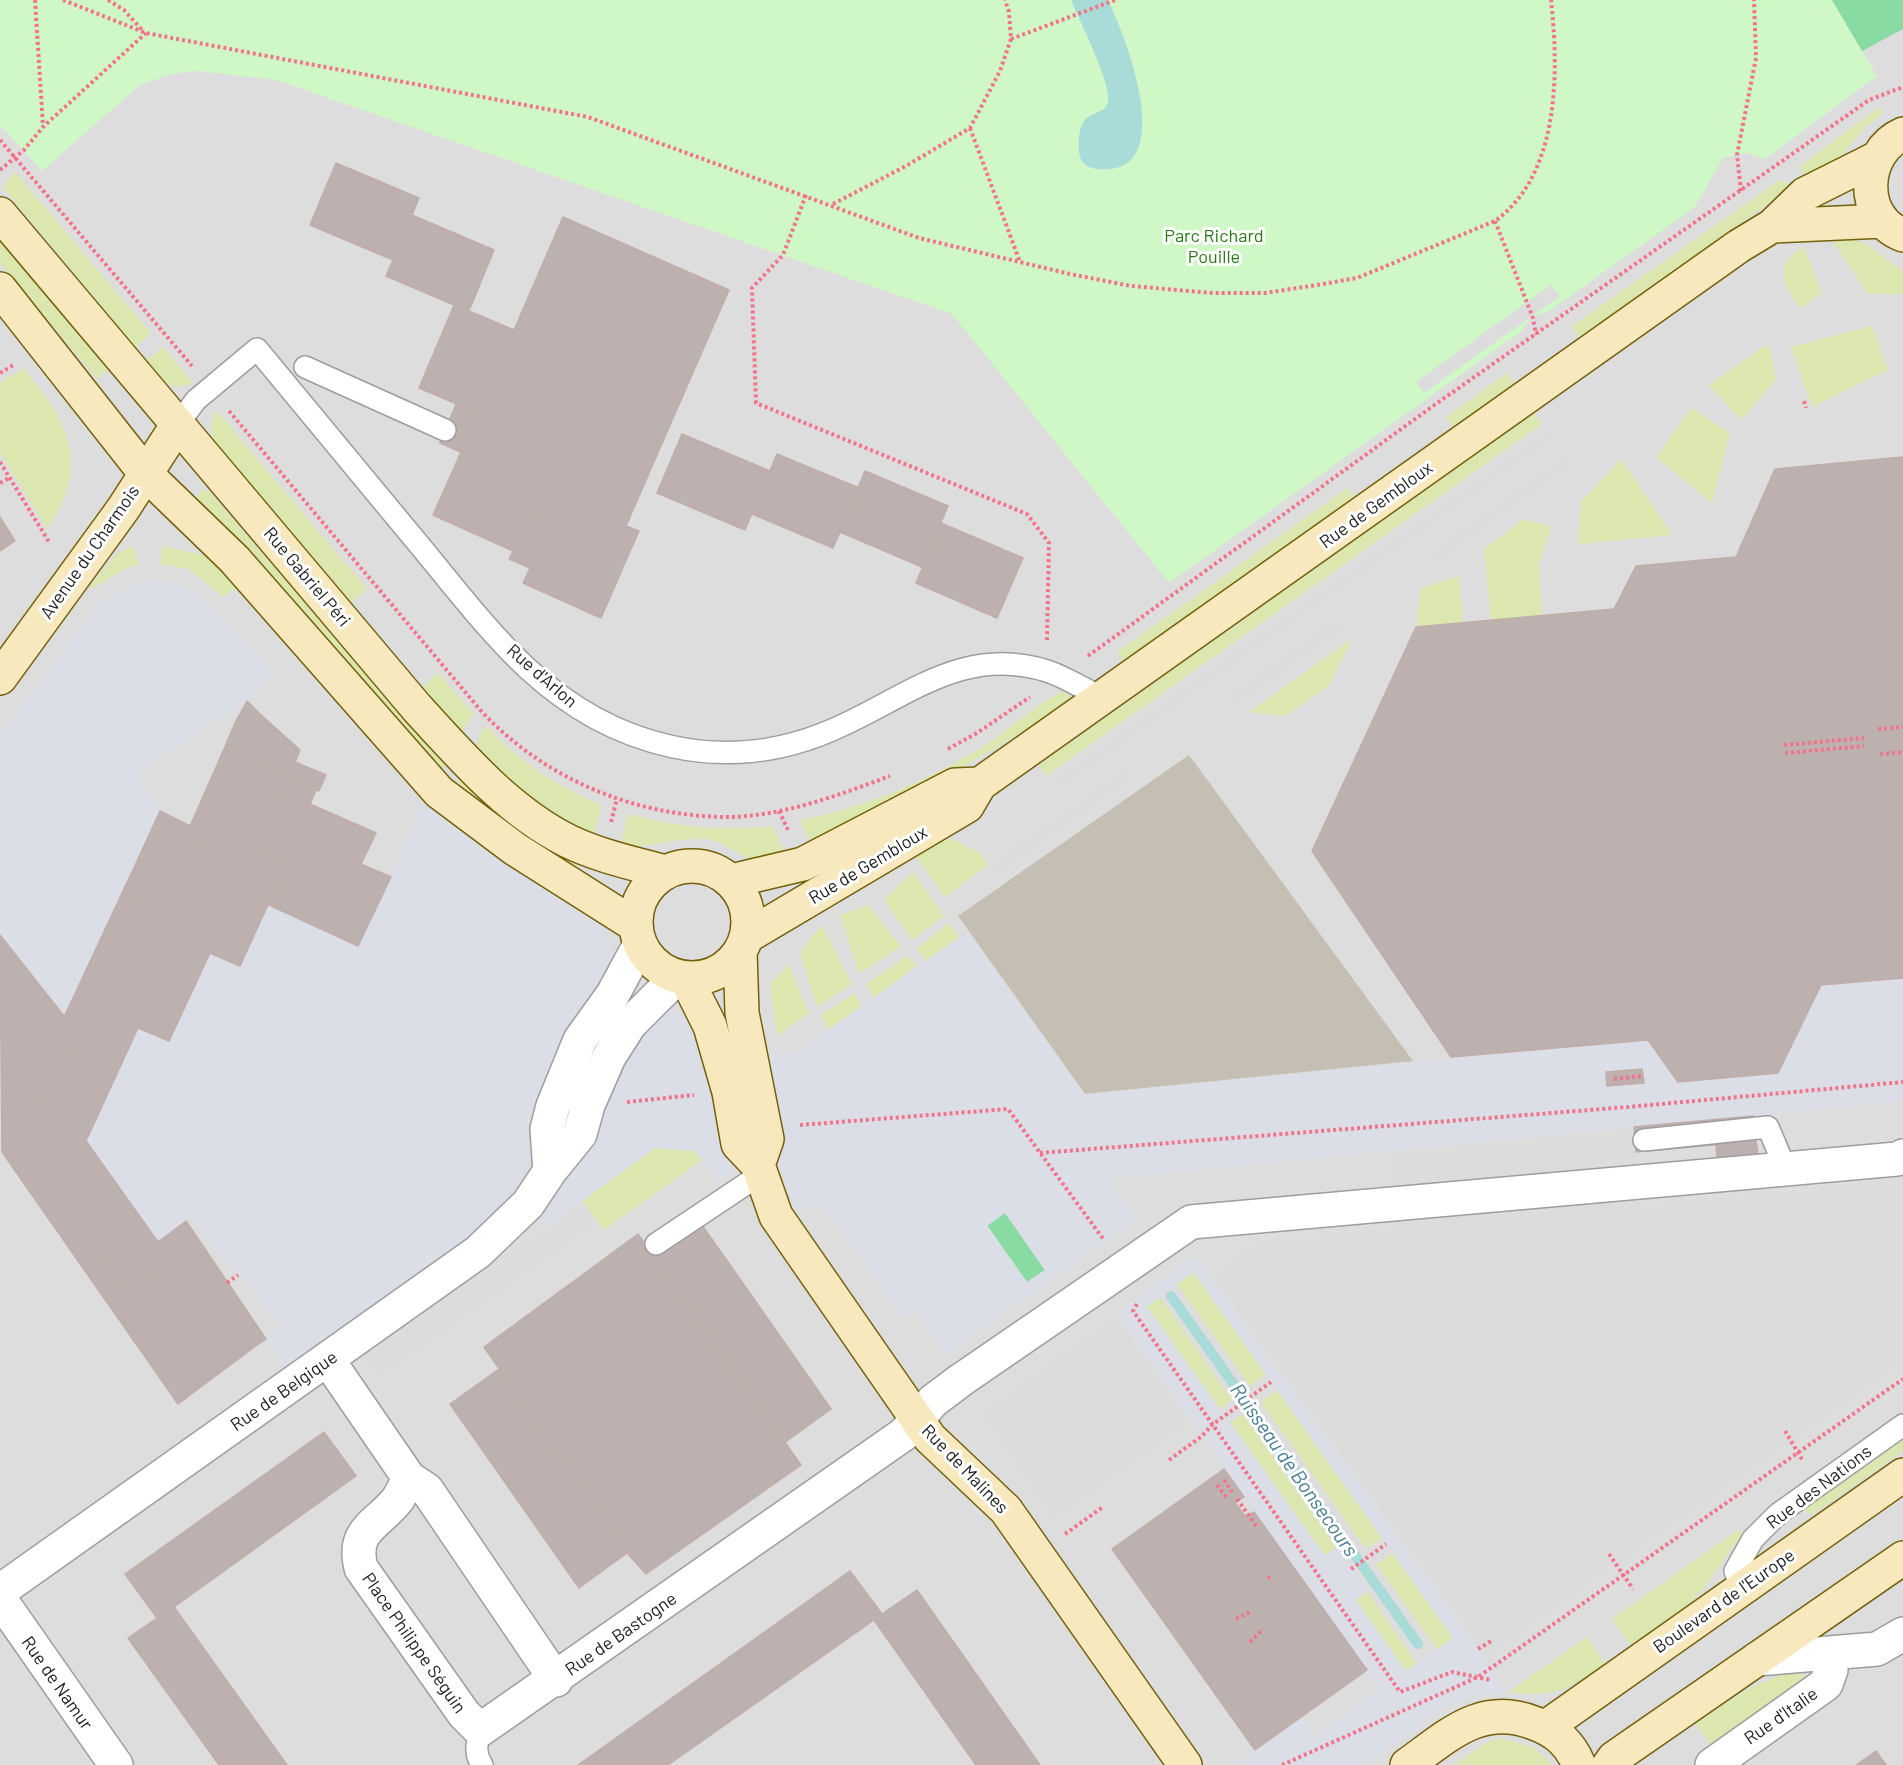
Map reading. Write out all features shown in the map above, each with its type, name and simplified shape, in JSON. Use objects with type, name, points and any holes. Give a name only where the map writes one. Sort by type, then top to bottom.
[{"type":"street","name":"Rue de Gembloux","points":[[743,944],[967,806],[980,784],[1712,265],[1772,226],[1805,194],[1876,158],[1883,148],[1903,134]]},
{"type":"street","points":[[1876,158],[1869,182],[1873,203],[1893,228]]},
{"type":"street","name":"Rue Gabriel Péri","points":[[0,214],[417,708],[485,781],[522,811],[567,840],[598,854],[665,872]]},
{"type":"street","points":[[1772,226],[1893,228]]},
{"type":"street","points":[[0,289],[145,473],[234,559],[439,792],[515,849],[638,934],[655,964],[682,977],[702,978],[717,973],[730,964],[743,944]]},
{"type":"street","name":"Avenue du Charmois","points":[[0,678],[123,509],[178,424]]},
{"type":"street","name":"Rue de Gembloux","points":[[731,881],[803,864],[955,785],[980,784]]},
{"type":"street","points":[[550,1171],[547,1129],[553,1106],[580,1040],[612,994],[638,934],[637,909],[642,894],[665,872],[692,865],[719,872],[731,881],[747,907],[743,944],[742,1013],[767,1139],[760,1169]]},
{"type":"street","name":"Rue de Malines","points":[[682,977],[710,1026],[729,1092],[738,1144],[760,1169],[776,1216],[930,1438],[1006,1510],[1185,1765]]},
{"type":"street","name":"Rue de Belgique","points":[[0,1591],[478,1252],[528,1204],[550,1171],[580,1134],[588,1105],[608,1058],[630,1024],[682,977]]},
{"type":"street","name":"Rue de Bastogne","points":[[328,1360],[409,1478],[428,1490],[556,1680],[904,1434],[933,1401],[999,1352],[1191,1222],[1901,1161]]},
{"type":"street","name":"Boulevard de l'Europe","points":[[1546,1727],[1903,1475]]},
{"type":"street","name":"Place Philippe Séguin","points":[[409,1478],[398,1498],[362,1534],[357,1551],[361,1568],[464,1714],[480,1730],[556,1680]]},
{"type":"street","points":[[1609,1765],[1614,1758],[1903,1558]]},
{"type":"street","name":"Rue de Namur","points":[[0,1599],[116,1765]]},
{"type":"street","name":"Rue d'Italie","points":[[1757,1659],[1830,1655],[1877,1649],[1903,1634]]},
{"type":"street","name":"Rue d'Italie","points":[[1712,1765],[1826,1684],[1831,1670],[1830,1655]]},
{"type":"street","points":[[1407,1765],[1465,1725],[1483,1717],[1502,1715],[1522,1718],[1546,1727],[1564,1741],[1579,1765]]},
{"type":"lane","name":"Rue d'Arlon","points":[[178,424],[189,408],[258,350],[479,616],[527,668],[587,713],[646,740],[717,754],[745,753],[775,748],[831,731],[960,669],[992,662],[1053,674]]},
{"type":"lane","points":[[305,368],[445,430]]},
{"type":"lane","points":[[1053,674],[1103,698]]},
{"type":"lane","points":[[1644,1140],[1768,1127],[1786,1170]]},
{"type":"lane","points":[[656,1244],[760,1169]]},
{"type":"lane","name":"Rue des Nations","points":[[1741,1589],[1735,1571],[1753,1539],[1778,1514],[1903,1425]]},
{"type":"lane","points":[[480,1730],[476,1748],[477,1758],[482,1765]]},
{"type":"path","points":[[35,0],[43,127]]},
{"type":"path","points":[[63,0],[146,33],[588,117],[920,238],[1020,263],[1131,286],[1213,293],[1265,292],[1357,278],[1495,221],[1512,209],[1524,194],[1537,166],[1548,129],[1556,85],[1556,48],[1551,0]]},
{"type":"path","points":[[108,0],[124,10],[146,33]]},
{"type":"path","points":[[832,205],[906,166],[970,128],[1000,71],[1011,39],[1009,12],[1005,0]]},
{"type":"path","points":[[1011,39],[1115,0]]},
{"type":"path","points":[[1741,191],[1737,155],[1756,58],[1754,0]]},
{"type":"path","points":[[0,170],[15,158],[43,127],[146,33]]},
{"type":"path","points":[[947,750],[977,733],[1053,674],[1869,100],[1903,87]]},
{"type":"path","points":[[970,128],[1020,263]]},
{"type":"path","points":[[0,140],[482,712],[502,734],[554,771],[617,799],[664,811],[727,817],[780,811],[897,773]]},
{"type":"path","points":[[806,195],[783,255],[752,288],[756,403],[1026,514],[1049,543],[1053,674]]},
{"type":"path","points":[[1495,221],[1533,318],[1536,335]]},
{"type":"path","points":[[1804,401],[1806,408]]},
{"type":"path","points":[[0,462],[49,542]]},
{"type":"path","points":[[0,483],[9,478]]},
{"type":"path","points":[[1878,729],[1903,727]]},
{"type":"path","points":[[1784,745],[1864,738]]},
{"type":"path","points":[[1785,753],[1864,746]]},
{"type":"path","points":[[1880,754],[1903,752]]},
{"type":"path","points":[[1614,1079],[1643,1076]]},
{"type":"path","points":[[1040,1153],[1628,1107],[1903,1082]]},
{"type":"path","points":[[618,1103],[703,1094]]},
{"type":"path","points":[[796,1125],[1008,1109],[1105,1242]]},
{"type":"path","points":[[227,1282],[238,1275]]},
{"type":"path","points":[[1138,1303],[1133,1311],[1400,1692],[1452,1672],[1501,1683]]},
{"type":"path","points":[[1282,1765],[1478,1677],[1903,1379]]},
{"type":"path","points":[[1169,1460],[1271,1382]]},
{"type":"path","points":[[1785,1431],[1806,1467]]},
{"type":"path","points":[[1224,1480],[1232,1492]]},
{"type":"path","points":[[1217,1485],[1226,1497]]},
{"type":"path","points":[[1237,1499],[1257,1527]]},
{"type":"path","points":[[1037,1553],[1103,1507]]},
{"type":"path","points":[[1351,1569],[1386,1544]]},
{"type":"path","points":[[1609,1554],[1633,1589]]},
{"type":"path","points":[[1236,1619],[1250,1612]]},
{"type":"path","points":[[1250,1642],[1263,1629]]},
{"type":"path","points":[[1478,1649],[1493,1640]]},
{"type":"shaded area","points":[[0,0],[1903,0],[1903,1765],[0,1765]]},
{"type":"shaded area","points":[[1551,285],[1560,296],[1424,393],[1416,382]]},
{"type":"shaded area","points":[[1547,431],[1553,439],[1057,791],[1051,782]]},
{"type":"shaded area","points":[[1564,456],[1571,466],[1433,565],[1426,555]]},
{"type":"shaded area","points":[[154,581],[169,582],[186,588],[204,600],[223,617],[274,674],[247,701],[136,774],[160,811],[64,1016],[0,935],[0,733],[24,705],[98,604],[114,593],[136,584]]},
{"type":"shaded area","points":[[1336,618],[1345,629],[1236,705],[1229,694]]},
{"type":"shaded area","points":[[1189,755],[1413,1061],[1085,1094],[958,916]]},
{"type":"shaded area","points":[[1124,769],[1133,779],[997,876],[989,865]]},
{"type":"shaded area","points":[[426,798],[596,916],[608,935],[611,947],[611,968],[530,1162],[507,1202],[477,1231],[285,1367],[266,1339],[283,1327],[190,1218],[158,1242],[86,1141],[138,1028],[169,1041],[210,953],[240,965],[269,905],[359,946]]},
{"type":"shaded area","points":[[968,932],[1085,1094],[1648,1040],[1678,1082],[1792,985],[1903,953],[1903,1101],[1108,1179],[1136,1220],[946,1355],[915,1311],[903,1318],[822,1205],[794,1209],[779,1159],[763,1054],[796,1053]],"holes":[[[1642,1069],[1643,1083],[1607,1086],[1607,1072]],[[1005,1213],[1045,1270],[1027,1282],[987,1226]]]},
{"type":"shaded area","points":[[669,1008],[692,1021],[704,1042],[733,1173],[719,1183],[695,1151],[655,1148],[544,1229],[539,1222],[573,1169],[611,1072],[645,1023]]},
{"type":"shaded area","points":[[1634,1127],[1641,1205],[1903,1179],[1903,1364],[1485,1659],[1209,1275],[1258,1241],[1394,1228],[1387,1152]]},
{"type":"shaded area","points":[[582,1201],[599,1223],[379,1379],[360,1354]]},
{"type":"shaded area","points":[[1195,1255],[1465,1630],[1507,1693],[1472,1697],[1438,1712],[1364,1765],[1234,1765],[1302,1716],[1316,1736],[1379,1689],[1117,1314]],"holes":[[[1193,1272],[1453,1638],[1406,1671],[1356,1600],[1367,1591],[1336,1547],[1325,1556],[1147,1307]]]},
{"type":"shaded area","points":[[1117,1314],[1191,1423],[1053,1521],[981,1412]]},
{"type":"green space","name":"Parc Richard Pouille","points":[[0,0],[1832,0],[1877,76],[1765,159],[1748,153],[1723,158],[1695,207],[1548,312],[1532,318],[1522,331],[1169,583],[952,314],[276,80],[197,71],[171,74],[140,85],[42,171],[0,125]]},
{"type":"green space","points":[[1832,0],[1903,0],[1903,29],[1862,51]]},
{"type":"green space","points":[[1879,107],[1882,114],[1865,127],[1838,160],[1806,179],[1799,167]]},
{"type":"green space","points":[[15,172],[151,333],[135,347],[3,187]]},
{"type":"green space","points":[[1778,181],[1784,181],[1790,188],[1580,338],[1571,327]]},
{"type":"green space","points":[[0,232],[110,368],[97,379],[0,263]]},
{"type":"green space","points":[[1842,238],[1863,242],[1903,271],[1903,294],[1868,294],[1832,240]]},
{"type":"green space","points":[[1804,247],[1822,293],[1800,309],[1789,291],[1784,267],[1787,260]]},
{"type":"green space","points":[[1872,326],[1888,370],[1812,407],[1791,347]]},
{"type":"green space","points":[[1766,345],[1771,352],[1776,380],[1741,420],[1709,385]]},
{"type":"green space","points":[[163,347],[193,383],[178,387],[166,382],[156,373],[147,360]]},
{"type":"green space","points":[[23,368],[52,407],[69,444],[71,464],[69,484],[61,506],[47,529],[0,452],[0,383]]},
{"type":"green space","points":[[1507,373],[1515,384],[1454,427],[1446,417]]},
{"type":"green space","points":[[1691,408],[1730,433],[1712,503],[1656,457]]},
{"type":"green space","points":[[216,410],[367,589],[351,603],[214,441],[211,427]]},
{"type":"green space","points":[[1534,413],[1542,424],[1046,776],[1039,765]]},
{"type":"green space","points":[[1621,459],[1672,535],[1578,544],[1581,502]]},
{"type":"green space","points":[[1347,488],[1355,499],[1124,663],[1117,652]]},
{"type":"green space","points":[[201,490],[209,491],[387,699],[446,764],[439,779],[196,499]]},
{"type":"green space","points":[[1524,519],[1551,527],[1539,564],[1542,615],[1491,620],[1484,549]]},
{"type":"green space","points":[[133,546],[139,565],[126,568],[95,587],[89,587],[117,554]]},
{"type":"green space","points":[[163,546],[221,559],[243,582],[224,597],[188,569],[160,564]]},
{"type":"green space","points":[[1459,576],[1463,623],[1416,627],[1421,588]]},
{"type":"green space","points":[[1352,639],[1329,686],[1285,716],[1249,712]]},
{"type":"green space","points":[[438,673],[473,713],[461,736],[422,688]]},
{"type":"green space","points":[[1063,691],[1071,696],[1067,704],[1036,724],[942,779],[813,848],[800,820],[866,802],[930,775],[983,747],[1039,705]]},
{"type":"green space","points":[[485,725],[511,750],[538,771],[568,790],[601,805],[593,839],[521,794],[474,750]]},
{"type":"green space","points":[[460,777],[580,859],[575,873],[452,792]]},
{"type":"green space","points":[[628,814],[700,827],[773,826],[787,859],[754,860],[708,839],[686,839],[643,846],[620,846]]},
{"type":"green space","points":[[953,839],[981,854],[988,865],[945,897],[914,854],[932,842]]},
{"type":"green space","points":[[913,872],[944,916],[912,940],[884,899]]},
{"type":"green space","points":[[868,905],[901,946],[859,974],[840,915]]},
{"type":"green space","points":[[949,923],[959,937],[925,961],[917,948]]},
{"type":"green space","points":[[822,925],[852,984],[817,1007],[800,952]]},
{"type":"green space","points":[[907,956],[916,966],[874,998],[866,984]]},
{"type":"green space","points":[[789,965],[809,1013],[777,1036],[770,983]]},
{"type":"green space","points":[[855,993],[861,1006],[828,1030],[821,1015]]},
{"type":"green space","points":[[655,1148],[695,1151],[702,1160],[604,1230],[582,1201]]},
{"type":"green space","points":[[1005,1213],[1045,1270],[1027,1282],[987,1225]]},
{"type":"green space","points":[[1194,1272],[1266,1375],[1250,1386],[1177,1284]]},
{"type":"green space","points":[[1160,1297],[1232,1400],[1220,1409],[1147,1307]]},
{"type":"green space","points":[[1277,1390],[1382,1538],[1366,1549],[1261,1402]]},
{"type":"green space","points":[[1243,1414],[1336,1547],[1325,1556],[1231,1423]]},
{"type":"green space","points":[[1903,1438],[1903,1451],[1813,1514],[1806,1513],[1805,1509],[1808,1504]]},
{"type":"green space","points":[[1739,1529],[1742,1534],[1704,1588],[1686,1607],[1631,1646],[1612,1619]]},
{"type":"green space","points":[[1392,1553],[1453,1638],[1437,1649],[1376,1564]]},
{"type":"green space","points":[[1367,1591],[1417,1664],[1406,1671],[1355,1600]]},
{"type":"green space","points":[[1587,1637],[1605,1664],[1580,1681],[1549,1693],[1507,1693]]},
{"type":"green space","points":[[1798,1671],[1803,1672],[1802,1685],[1713,1748],[1696,1724],[1757,1685]]},
{"type":"green space","points":[[1499,1738],[1532,1747],[1553,1765],[1454,1765],[1486,1743]]},
{"type":"water","points":[[1071,0],[1108,0],[1124,39],[1140,94],[1142,121],[1140,144],[1130,161],[1111,169],[1091,168],[1080,157],[1079,138],[1084,121],[1105,108],[1108,93],[1100,67]]},
{"type":"building","points":[[336,163],[419,198],[412,215],[494,250],[469,311],[514,330],[478,413],[419,388],[454,305],[386,276],[393,260],[310,225]]},
{"type":"building","points":[[563,217],[729,290],[626,526],[639,531],[628,556],[550,522],[548,525],[529,516],[541,487],[440,443],[456,404],[478,413]]},
{"type":"building","points":[[682,434],[770,471],[745,530],[657,493]]},
{"type":"building","points":[[461,452],[541,487],[529,516],[548,525],[550,522],[628,556],[601,618],[523,583],[530,568],[509,559],[513,551],[433,515]]},
{"type":"building","points":[[777,454],[859,488],[833,548],[752,514]]},
{"type":"building","points":[[1903,457],[1903,978],[1821,985],[1778,1073],[1678,1082],[1648,1040],[1451,1057],[1312,851],[1416,627],[1614,609],[1636,566],[1736,557],[1775,469]]},
{"type":"building","points":[[865,471],[948,506],[922,567],[840,532]]},
{"type":"building","points":[[0,517],[15,541],[0,551]]},
{"type":"building","points":[[941,523],[1023,558],[997,618],[916,583]]},
{"type":"building","points":[[247,701],[260,714],[235,723]]},
{"type":"building","points":[[260,714],[300,750],[295,762],[326,775],[319,791],[224,749],[235,723]]},
{"type":"building","points":[[224,749],[316,790],[310,804],[376,833],[361,864],[391,877],[358,946],[269,905],[288,861],[265,851],[288,798],[231,772],[196,848],[167,834],[153,865],[138,859],[160,811],[190,826]]},
{"type":"building","points":[[231,772],[288,798],[265,851],[288,861],[240,966],[210,953],[169,1041],[138,1028],[86,1141],[158,1242],[186,1221],[266,1339],[257,1345],[246,1330],[182,1377],[32,1164],[28,1138],[136,899],[122,893],[138,859],[153,865],[167,834],[196,848]],"holes":[[[174,1255],[217,1312],[203,1322],[173,1280],[158,1290],[146,1274]]]},
{"type":"building","points":[[122,893],[136,899],[68,1050],[52,1043]]},
{"type":"building","points":[[0,935],[64,1016],[52,1043],[68,1050],[41,1110],[25,1102],[2,1152]]},
{"type":"building","points":[[1642,1069],[1644,1083],[1607,1086],[1606,1072]]},
{"type":"building","points":[[25,1102],[41,1110],[28,1138],[32,1164],[182,1377],[246,1330],[257,1345],[178,1404],[2,1152]]},
{"type":"building","points":[[1753,1116],[1756,1141],[1636,1152],[1634,1127]]},
{"type":"building","points":[[1756,1141],[1758,1155],[1717,1159],[1716,1145]]},
{"type":"building","points":[[702,1225],[831,1409],[784,1443],[654,1257]]},
{"type":"building","points":[[638,1234],[801,1465],[646,1574],[627,1553],[484,1347]]},
{"type":"building","points":[[174,1255],[217,1312],[203,1322],[173,1280],[158,1290],[146,1274]]},
{"type":"building","points":[[499,1369],[627,1553],[579,1588],[450,1404]]},
{"type":"building","points":[[324,1432],[356,1476],[174,1607],[287,1765],[219,1765],[128,1638],[157,1618],[125,1574]]},
{"type":"building","points":[[1224,1469],[1244,1497],[1235,1503],[1246,1517],[1254,1512],[1367,1670],[1255,1750],[1112,1549]]},
{"type":"building","points":[[850,1571],[882,1614],[917,1590],[1040,1765],[976,1765],[874,1620],[668,1765],[578,1765]]},
{"type":"building","points":[[1876,1751],[1886,1765],[1856,1765]]},
{"type":"waterway","name":"Ruisseau de Bonsecours","points":[[1171,1296],[1418,1644]]}]
